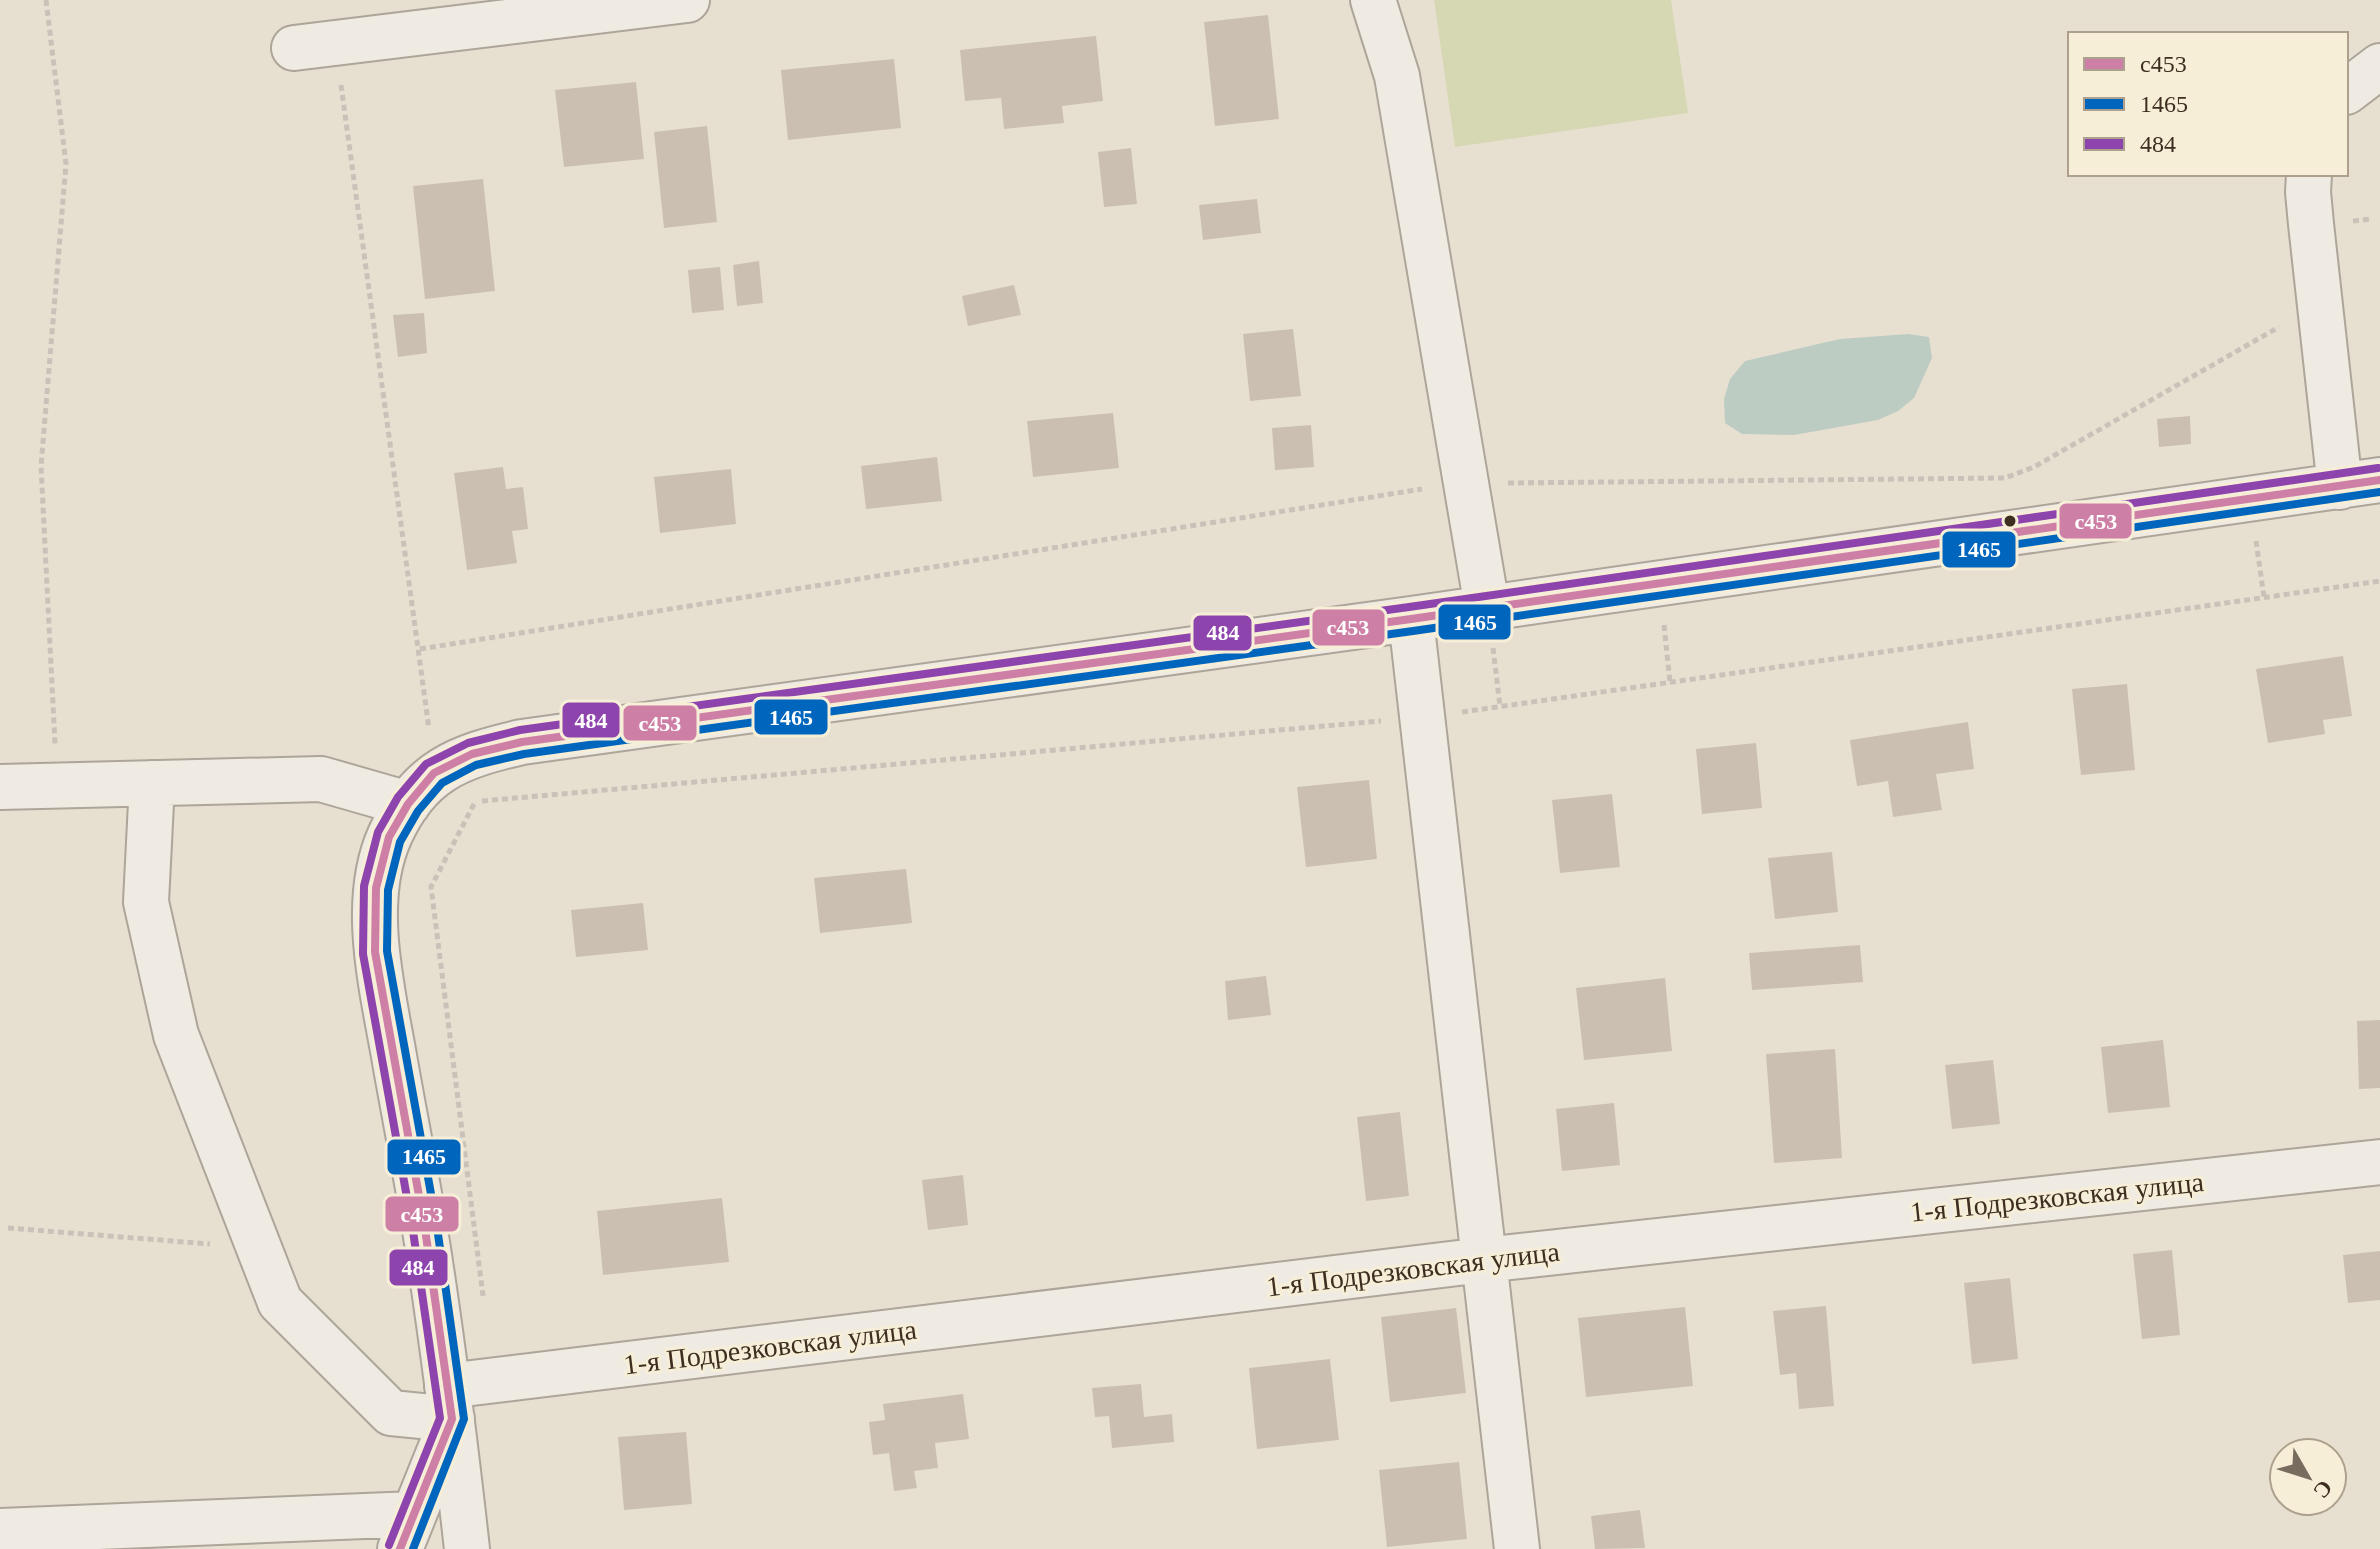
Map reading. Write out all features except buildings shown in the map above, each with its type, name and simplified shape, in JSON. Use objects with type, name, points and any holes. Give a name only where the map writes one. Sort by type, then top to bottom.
[{"type":"street","points":[[315,46],[687,0]]},
{"type":"street","points":[[1373,0],[1397,76],[1487,607]]},
{"type":"street","points":[[2348,90],[2380,66]]},
{"type":"street","points":[[0,787],[438,777],[522,742],[2360,483],[2310,213],[2309,176]]},
{"type":"street","points":[[1411,619],[1517,1549]]},
{"type":"street","points":[[438,777],[389,837],[376,888],[375,952],[425,1229],[467,1549]]},
{"type":"street","name":"1-я Подрезковская улица","points":[[152,783],[146,902],[176,1035],[280,1302],[391,1413],[450,1402],[1483,1260],[2380,1162]]},
{"type":"street","points":[[0,1531],[407,1531],[450,1402]]},
{"type":"path","points":[[46,0],[66,164],[41,466],[57,785]]},
{"type":"path","points":[[315,46],[420,649],[438,777]]},
{"type":"path","points":[[420,649],[1432,487],[1466,484],[2005,478],[2034,467],[2287,323]]},
{"type":"path","points":[[2255,536],[2264,597]]},
{"type":"path","points":[[483,1303],[431,887],[475,802],[1423,717],[2380,581]]},
{"type":"path","points":[[1487,607],[1500,706]]},
{"type":"path","points":[[1663,623],[1670,682]]},
{"type":"path","points":[[8,1228],[259,1247]]},
{"type":"green space","points":[[1434,0],[1671,0],[1688,113],[1455,147]]},
{"type":"shaded area","points":[[1908,334],[1929,337],[1932,358],[1914,398],[1898,411],[1878,420],[1794,435],[1742,434],[1725,423],[1724,399],[1730,379],[1745,361],[1840,339]]},
{"type":"transit line","name":"484","points":[[389,1545],[440,1418],[413,1231],[363,954],[364,886],[378,832],[398,797],[426,764],[468,743],[520,730],[2378,468]]},
{"type":"transit line","name":"с453","points":[[400,1549],[452,1419],[425,1229],[375,952],[376,888],[389,837],[408,804],[434,773],[472,754],[522,742],[2380,480]]},
{"type":"transit line","name":"1465","points":[[413,1549],[464,1419],[437,1227],[387,951],[388,890],[400,842],[418,811],[442,783],[476,765],[524,754],[1413,631],[2380,492]]}]
